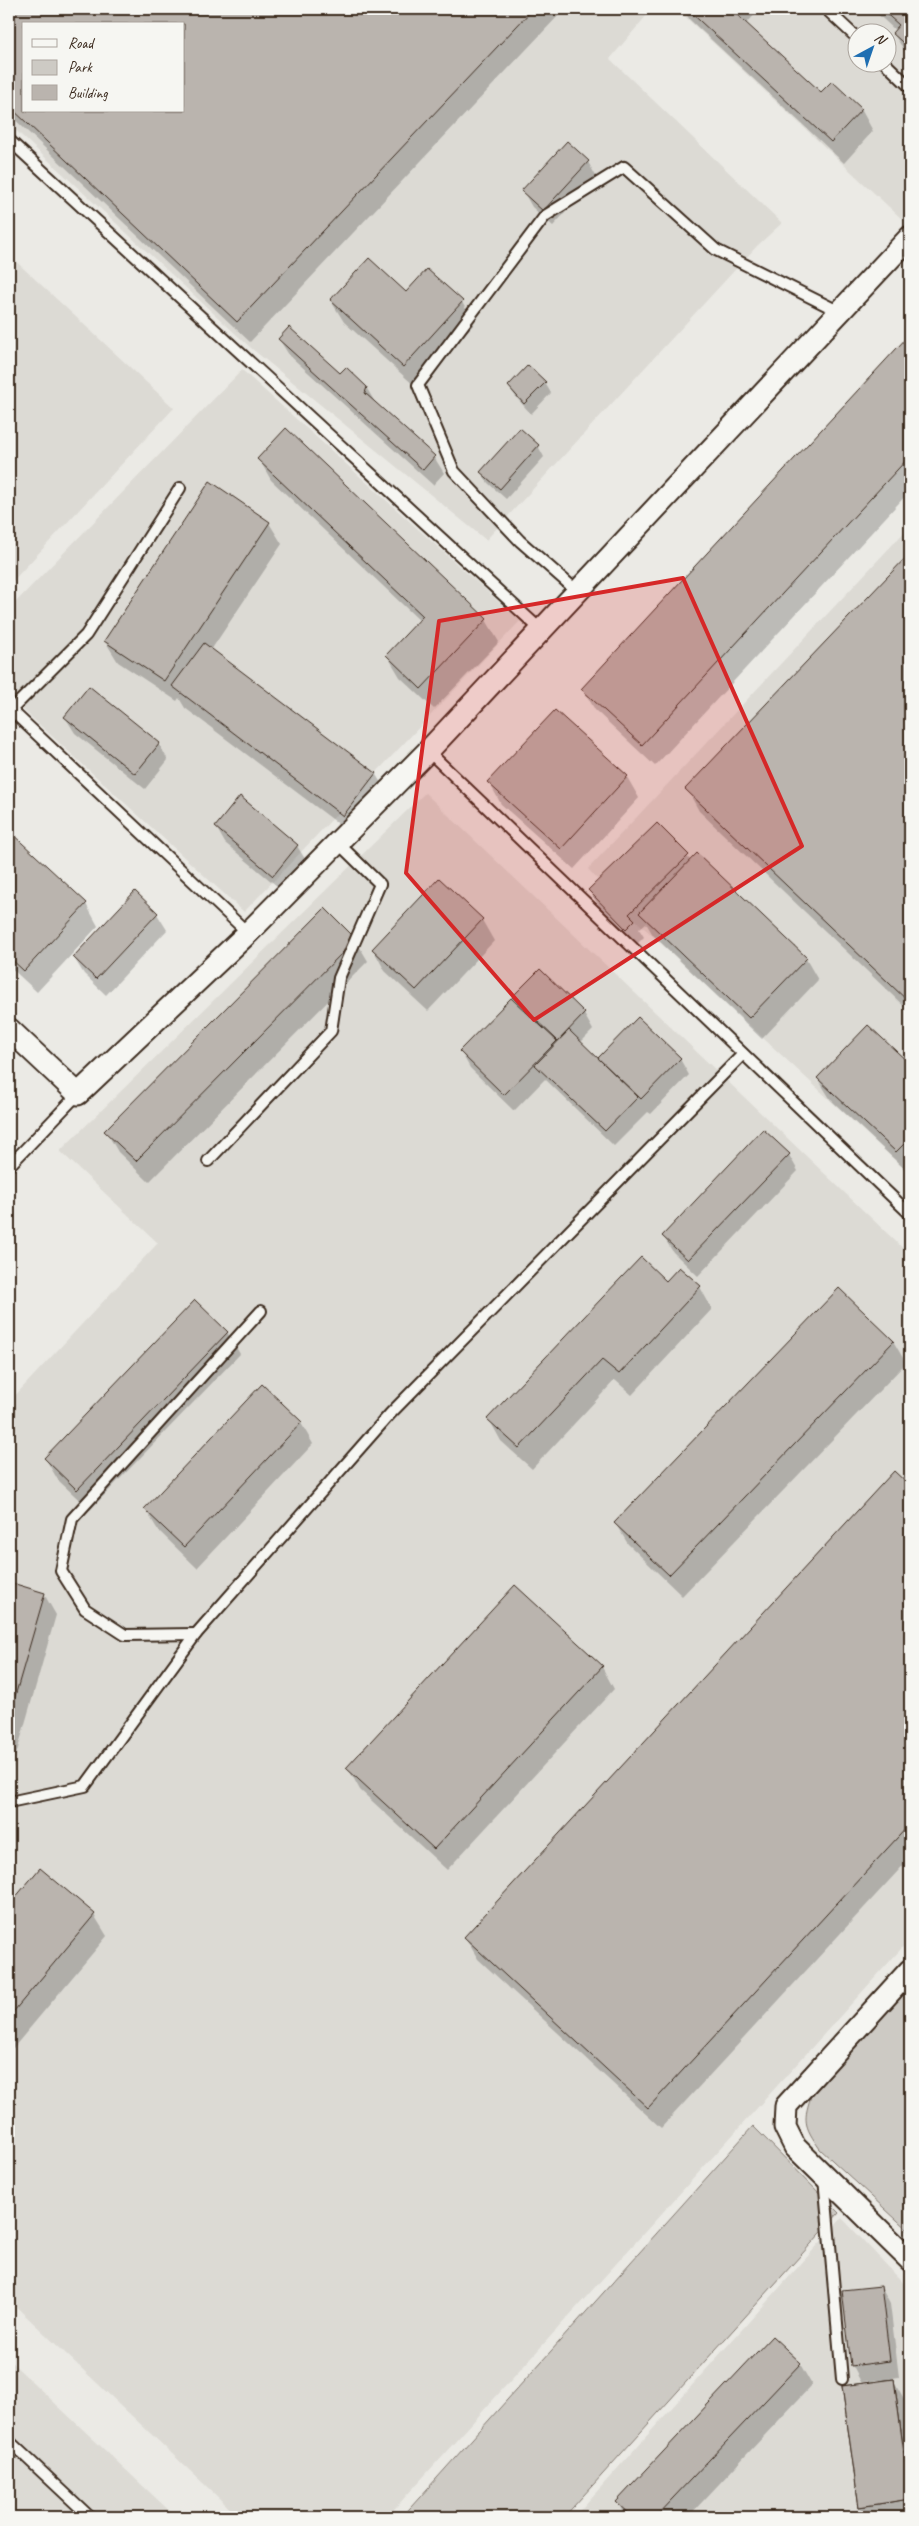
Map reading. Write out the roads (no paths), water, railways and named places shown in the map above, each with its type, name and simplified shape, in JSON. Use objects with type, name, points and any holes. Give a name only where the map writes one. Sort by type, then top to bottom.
[{"type":"street","points":[[9,1029],[78,1094],[248,933],[428,751],[910,237]]},
{"type":"street","points":[[910,1970],[786,2106],[785,2127],[795,2147],[910,2260]]},
{"type":"lane","points":[[826,9],[846,28]]},
{"type":"lane","points":[[894,72],[910,87]]},
{"type":"lane","points":[[9,140],[542,631]]},
{"type":"lane","points":[[578,592],[520,541],[454,471],[418,384],[545,216],[624,167],[716,250],[840,312]]},
{"type":"lane","points":[[180,488],[86,634],[11,710],[248,933]]},
{"type":"lane","points":[[428,751],[910,1214]]},
{"type":"lane","points":[[208,1161],[331,1031],[339,978],[380,884],[338,842]]},
{"type":"lane","points":[[9,1802],[85,1786],[196,1634],[390,1414],[743,1054]]},
{"type":"lane","points":[[9,1166],[78,1094]]},
{"type":"lane","points":[[196,1634],[125,1635],[85,1609],[61,1572],[72,1519],[261,1311]]},
{"type":"lane","points":[[823,2176],[842,2379]]},
{"type":"lane","points":[[9,2440],[90,2517]]}]
